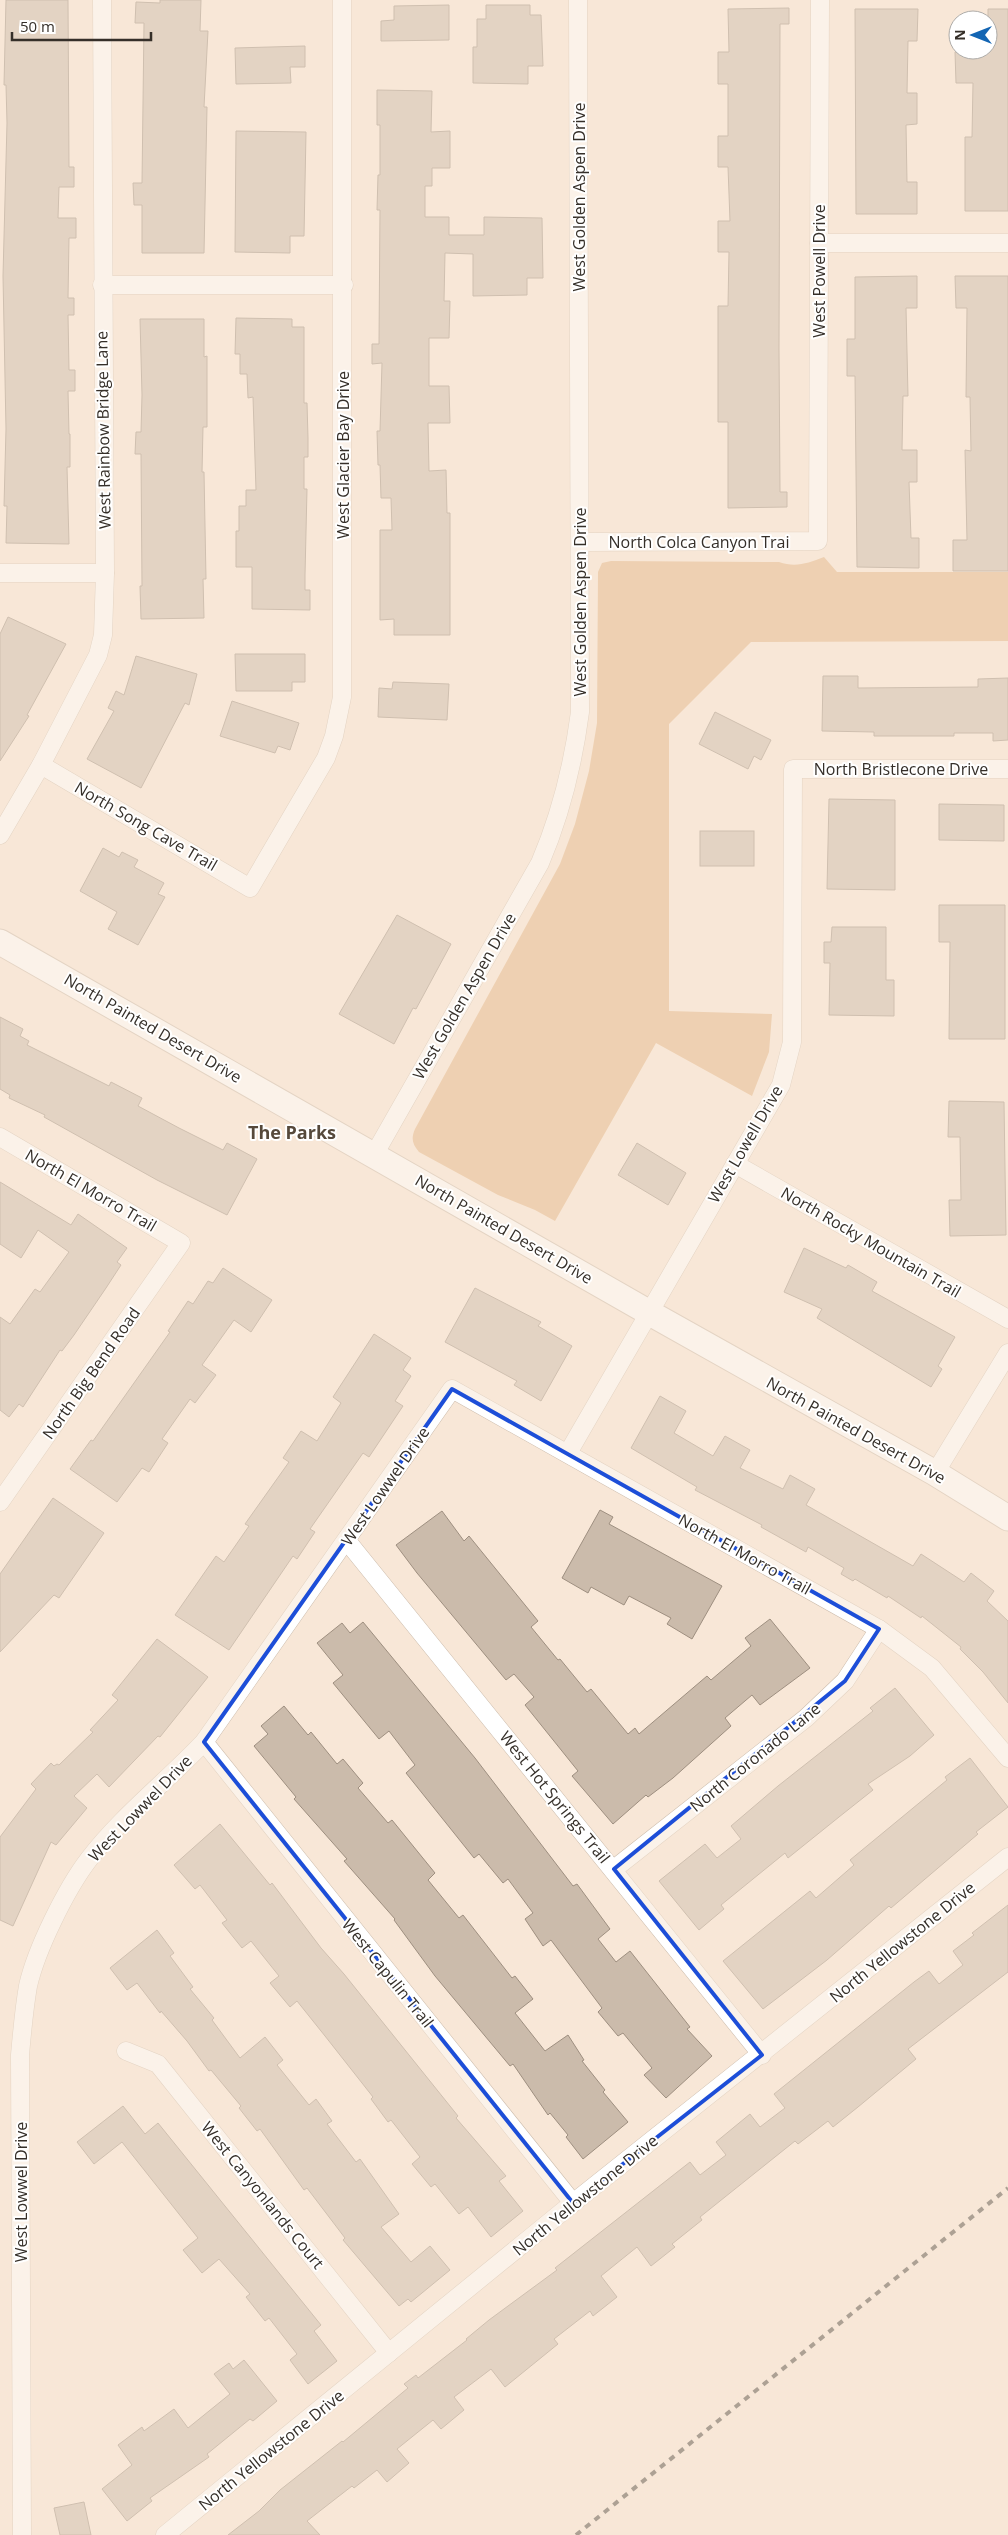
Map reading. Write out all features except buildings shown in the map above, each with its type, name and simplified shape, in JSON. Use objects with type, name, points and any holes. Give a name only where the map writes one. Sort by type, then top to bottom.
[{"type":"street","name":"West Rainbow Bridge Lane","points":[[0,835],[41,765],[98,655],[102,635],[105,573],[102,0]]},
{"type":"street","name":"West Glacier Bay Drive","points":[[250,888],[326,758],[334,736],[342,697],[344,285],[342,0]]},
{"type":"street","name":"West Golden Aspen Drive","points":[[374,1155],[540,863],[554,828],[575,752],[580,712],[578,0]]},
{"type":"street","name":"West Powell Drive","points":[[818,541],[820,0]]},
{"type":"street","points":[[819,243],[1008,243]]},
{"type":"street","points":[[102,285],[344,285]]},
{"type":"street","name":"North Colca Canyon Trai","points":[[580,542],[818,541]]},
{"type":"street","points":[[0,573],[105,573]]},
{"type":"street","name":"North Song Cave Trail","points":[[41,765],[250,888]]},
{"type":"street","name":"North Bristlecone Drive","points":[[793,769],[1008,769]]},
{"type":"street","name":"West Lowell Drive","points":[[568,1454],[780,1085],[792,1042],[793,769]]},
{"type":"street","name":"North Painted Desert Drive","points":[[0,942],[648,1312],[935,1473],[1008,1518]]},
{"type":"street","name":"North El Morro Trail","points":[[0,1137],[181,1243]]},
{"type":"street","name":"North Rocky Mountain Trail","points":[[734,1164],[1008,1320]]},
{"type":"street","name":"North Big Bend Road","points":[[0,1502],[181,1243]]},
{"type":"street","points":[[935,1473],[1008,1353]]},
{"type":"street","name":"North El Morro Trail","points":[[452,1389],[879,1629],[932,1668],[1008,1758]]},
{"type":"street","name":"West Lowwel Drive","points":[[22,2535],[20,2055],[29,1985],[57,1912],[88,1860],[114,1830],[170,1778],[204,1742],[452,1389]]},
{"type":"street","name":"West Hot Springs Trail","points":[[347,1541],[614,1869],[762,2055]]},
{"type":"street","name":"North Coronado Lane","points":[[614,1869],[806,1718],[845,1681],[879,1629]]},
{"type":"street","name":"West Capulin Trail","points":[[204,1742],[573,2204]]},
{"type":"street","name":"North Yellowstone Drive","points":[[165,2535],[573,2204],[1008,1857]]},
{"type":"street","name":"West Canyonlands Court","points":[[126,2051],[158,2064],[389,2354]]},
{"type":"highlighted area","points":[[452,1389],[879,1629],[845,1681],[614,1869],[762,2055],[573,2203],[204,1742]]},
{"type":"shaded area","points":[[824,557],[837,572],[1008,572],[1008,641],[751,642],[669,724],[669,1011],[772,1014],[769,1052],[752,1096],[656,1043],[555,1221],[535,1210],[498,1195],[419,1152],[413,1141],[415,1129],[560,864],[575,824],[589,771],[597,723],[598,572],[602,563],[611,561],[779,562],[796,565]]},
{"type":"railway","points":[[576,2535],[1008,2188]]},
{"type":"district","name":"The Parks","points":[[292,1132]]}]
